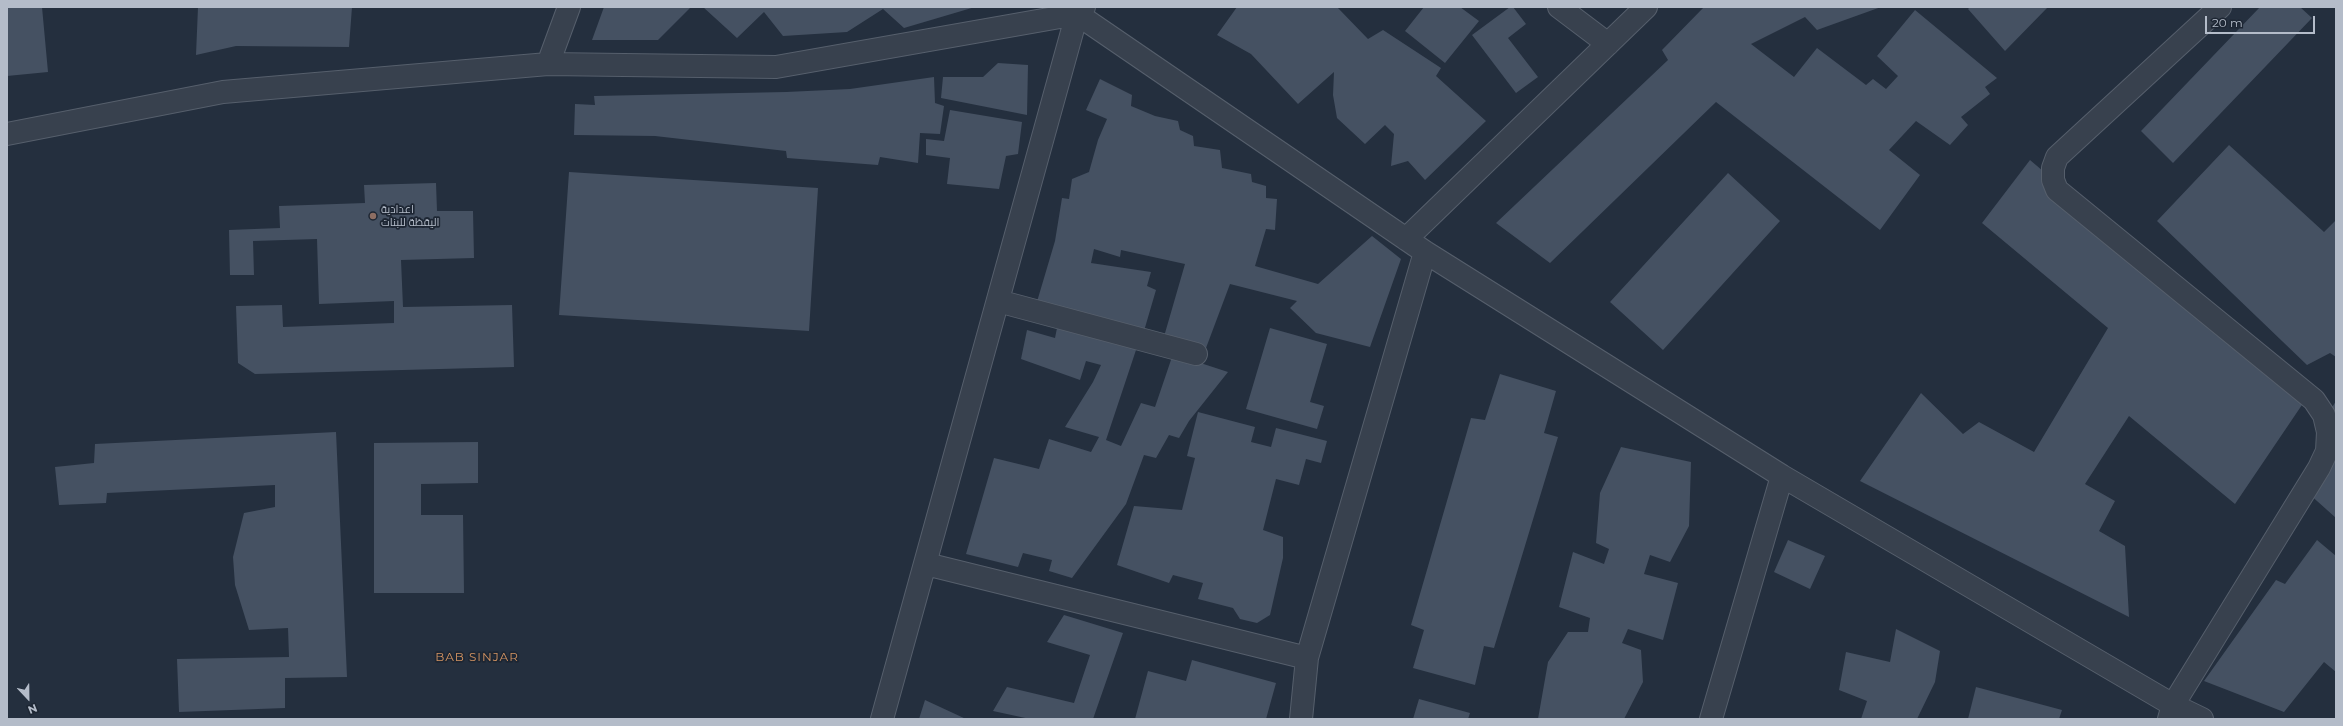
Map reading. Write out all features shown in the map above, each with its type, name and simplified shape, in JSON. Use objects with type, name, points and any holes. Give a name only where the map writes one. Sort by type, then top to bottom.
[{"type":"street","points":[[548,64],[569,7]]},
{"type":"street","points":[[1559,7],[1608,44]]},
{"type":"street","points":[[1406,239],[1646,7]]},
{"type":"street","points":[[2171,712],[2319,468],[2327,451],[2328,432],[2324,415],[2314,400],[2057,190],[2053,180],[2053,168],[2062,153],[2220,7]]},
{"type":"street","points":[[882,719],[1080,10]]},
{"type":"street","points":[[7,134],[223,92],[548,64],[776,67],[1080,10],[1425,252],[1782,476],[2171,712],[2202,719]]},
{"type":"street","points":[[1301,719],[1307,658],[1425,252]]},
{"type":"street","points":[[998,302],[1196,354]]},
{"type":"street","points":[[1711,719],[1782,476]]},
{"type":"street","points":[[926,564],[1307,658]]},
{"type":"building","points":[[7,7],[42,7],[48,72],[7,76]]},
{"type":"building","points":[[198,7],[352,7],[349,47],[236,46],[196,55]]},
{"type":"building","points":[[604,7],[691,7],[658,40],[592,40]]},
{"type":"building","points":[[703,7],[975,7],[904,28],[883,9],[847,32],[783,36],[764,12],[737,38]]},
{"type":"building","points":[[1237,7],[1337,7],[1368,39],[1383,30],[1441,68],[1436,76],[1486,121],[1425,180],[1408,161],[1391,166],[1394,134],[1385,125],[1365,144],[1337,118],[1333,95],[1334,72],[1298,104],[1251,54],[1217,35]]},
{"type":"building","points":[[1424,7],[1460,7],[1479,21],[1445,63],[1405,31]]},
{"type":"building","points":[[1510,7],[1513,7],[1526,24],[1508,38],[1538,77],[1516,93],[1472,35]]},
{"type":"building","points":[[1704,7],[1881,7],[1817,30],[1805,17],[1751,44],[1794,77],[1817,48],[1866,85],[1873,79],[1886,89],[1898,76],[1877,56],[1915,10],[1997,78],[1985,87],[1990,94],[1961,117],[1968,125],[1950,145],[1916,121],[1889,150],[1920,175],[1880,230],[1716,102],[1550,263],[1496,223],[1668,60],[1662,50]]},
{"type":"building","points":[[1970,7],[2048,7],[2005,51],[1968,9]]},
{"type":"building","points":[[2260,7],[2300,7],[2312,18],[2173,163],[2141,131]]},
{"type":"building","points":[[998,63],[1028,65],[1027,115],[941,98],[943,77],[983,77]]},
{"type":"building","points":[[934,77],[935,103],[944,106],[940,134],[920,133],[918,163],[880,157],[878,165],[787,158],[786,151],[655,136],[574,135],[575,104],[595,105],[594,96],[786,92],[850,89]]},
{"type":"building","points":[[1100,79],[1132,95],[1131,106],[1155,116],[1178,121],[1180,130],[1193,136],[1194,146],[1220,150],[1222,168],[1251,174],[1252,182],[1266,186],[1266,198],[1277,199],[1275,230],[1266,229],[1255,266],[1318,284],[1372,236],[1401,259],[1370,347],[1316,333],[1290,308],[1297,301],[1230,284],[1206,348],[1163,340],[1185,264],[1121,250],[1120,257],[1094,249],[1091,263],[1151,272],[1147,286],[1156,290],[1144,331],[1036,305],[1055,241],[1062,198],[1069,199],[1072,179],[1089,172],[1098,140],[1107,119],[1086,110]]},
{"type":"building","points":[[950,110],[1022,122],[1018,154],[1006,156],[999,189],[947,184],[950,158],[926,155],[926,139],[944,141]]},
{"type":"building","points":[[2229,145],[2324,232],[2336,220],[2336,357],[2330,353],[2307,365],[2157,221]]},
{"type":"building","points":[[2030,160],[2308,396],[2235,504],[2129,416],[2085,484],[2115,501],[2099,531],[2125,546],[2129,617],[1860,481],[1921,393],[1963,434],[1979,422],[2034,452],[2108,328],[1982,223]]},
{"type":"building","points":[[569,172],[818,188],[809,331],[559,315]]},
{"type":"building","points":[[1728,173],[1780,221],[1663,350],[1610,302]]},
{"type":"building","points":[[436,183],[437,211],[473,211],[474,258],[401,260],[403,307],[512,305],[514,367],[255,374],[238,363],[236,306],[282,305],[283,327],[394,323],[394,301],[319,304],[317,239],[253,241],[254,275],[230,275],[229,230],[280,228],[279,206],[365,203],[364,185]]},
{"type":"building","points":[[1058,323],[1137,347],[1106,440],[1121,446],[1141,403],[1155,407],[1173,354],[1228,372],[1189,421],[1179,438],[1169,435],[1156,458],[1144,455],[1126,504],[1072,578],[1049,571],[1052,560],[1023,553],[1018,567],[966,554],[994,458],[1039,469],[1049,439],[1091,452],[1099,437],[1065,427],[1093,382],[1101,365],[1086,361],[1080,380],[1021,359],[1027,330],[1055,338]]},
{"type":"building","points":[[1270,328],[1327,344],[1310,402],[1324,406],[1317,429],[1246,409]]},
{"type":"building","points":[[1500,374],[1556,391],[1544,433],[1558,437],[1494,648],[1484,646],[1475,685],[1413,668],[1424,630],[1411,625],[1471,418],[1485,420]]},
{"type":"building","points":[[2336,401],[2336,518],[2298,484],[2330,444],[2317,432]]},
{"type":"building","points":[[1198,412],[1255,427],[1251,442],[1271,447],[1276,428],[1327,441],[1321,463],[1306,459],[1299,485],[1276,479],[1263,530],[1283,537],[1283,558],[1270,615],[1257,623],[1240,619],[1233,608],[1198,599],[1203,583],[1173,575],[1169,583],[1117,565],[1134,506],[1182,510],[1195,458],[1187,456]]},
{"type":"building","points":[[336,432],[347,677],[285,678],[285,708],[179,712],[177,659],[289,657],[288,628],[249,630],[235,585],[233,557],[244,513],[275,507],[275,485],[107,493],[106,503],[59,505],[55,467],[94,463],[95,444]]},
{"type":"building","points":[[478,442],[478,483],[421,484],[421,515],[463,515],[464,593],[374,593],[374,443]]},
{"type":"building","points":[[1621,447],[1691,462],[1689,526],[1670,562],[1650,555],[1644,574],[1678,583],[1663,640],[1628,629],[1622,643],[1641,650],[1643,682],[1624,719],[1538,719],[1548,662],[1568,632],[1588,632],[1590,618],[1559,607],[1573,552],[1604,564],[1609,549],[1596,543],[1600,493]]},
{"type":"building","points":[[1788,540],[1825,556],[1810,589],[1774,572]]},
{"type":"building","points":[[2317,540],[2336,556],[2336,672],[2324,662],[2284,712],[2204,681],[2276,580],[2285,584]]},
{"type":"building","points":[[1064,615],[1123,633],[1093,719],[1030,719],[993,711],[1007,687],[1074,703],[1090,655],[1047,642]]},
{"type":"building","points":[[1896,629],[1940,651],[1935,682],[1917,719],[1861,719],[1867,701],[1839,690],[1846,652],[1890,662]]},
{"type":"building","points":[[1192,660],[1276,683],[1266,719],[1135,719],[1148,671],[1186,681]]},
{"type":"building","points":[[1976,687],[2062,710],[2059,719],[1968,719]]},
{"type":"building","points":[[1419,699],[1470,713],[1468,719],[1413,719]]},
{"type":"building","points":[[925,700],[966,719],[919,719]]},
{"type":"place","name":"اعدادية اليقظة للبنات","points":[[373,216]]},
{"type":"district","name":"BAB SINJAR","points":[[477,657]]}]
